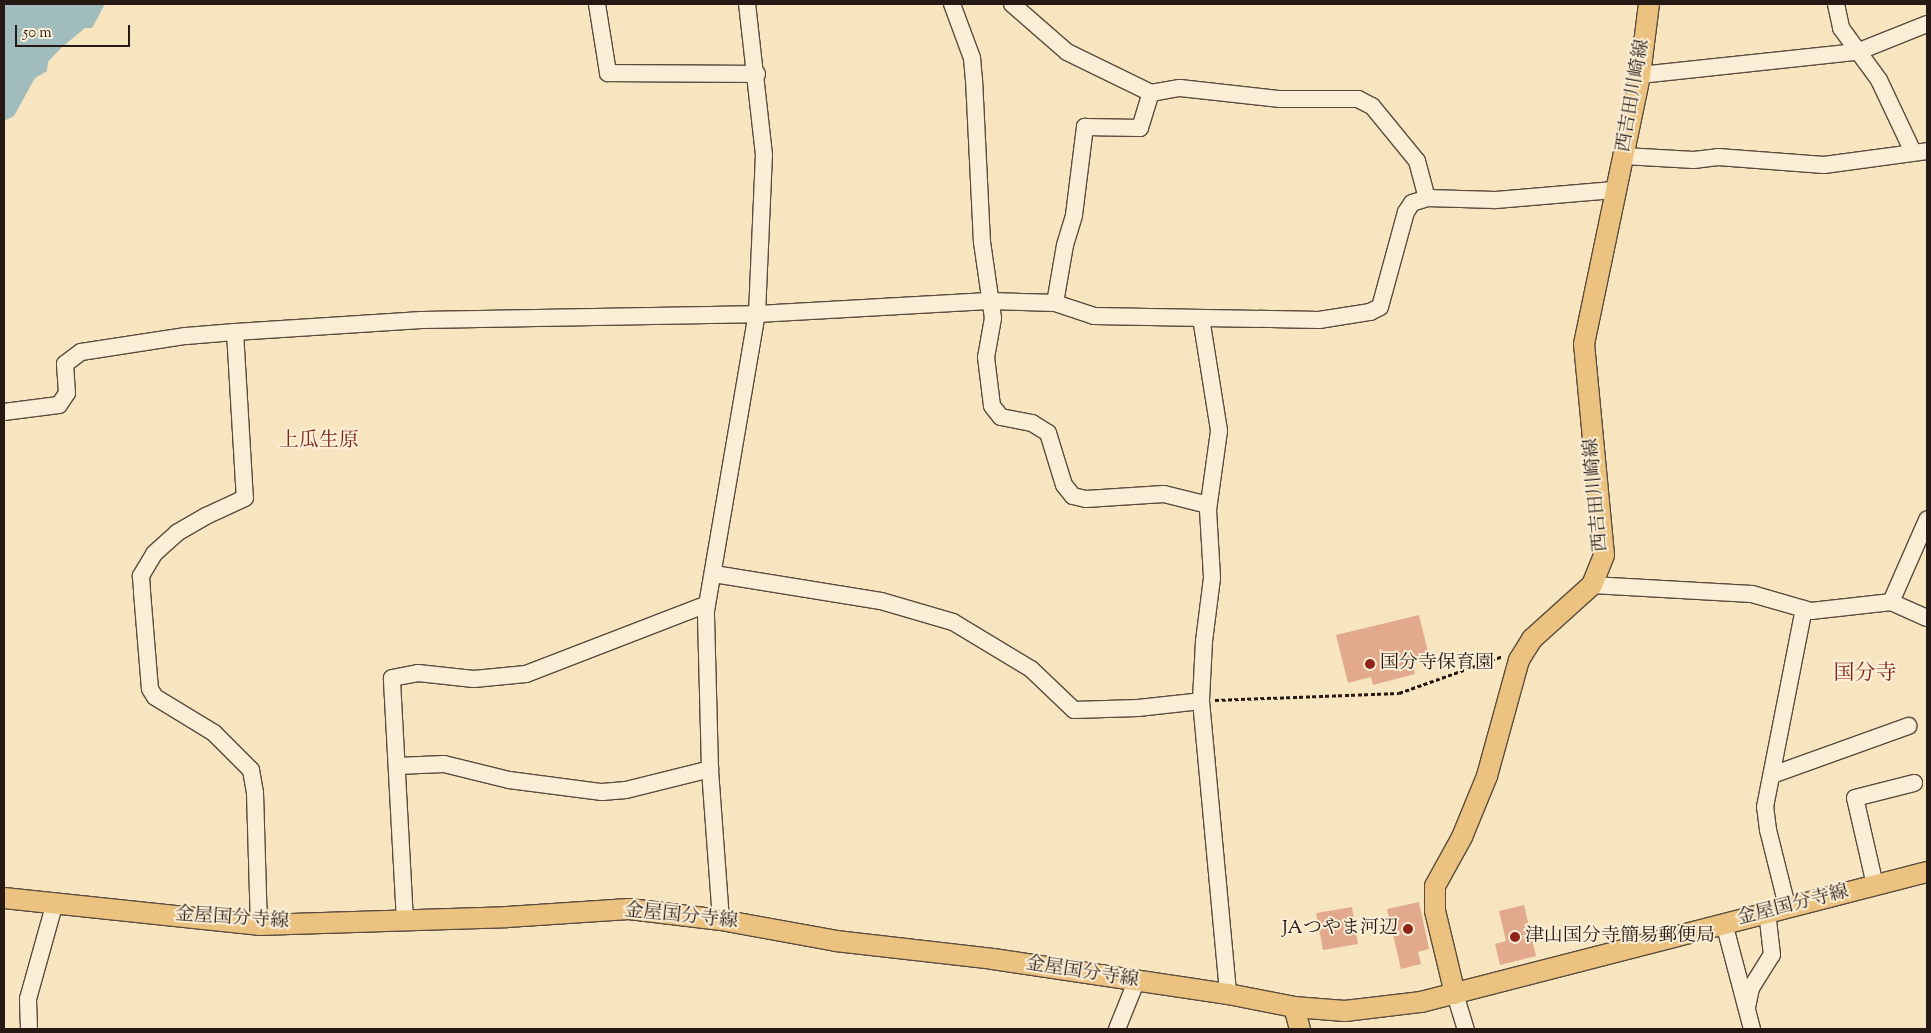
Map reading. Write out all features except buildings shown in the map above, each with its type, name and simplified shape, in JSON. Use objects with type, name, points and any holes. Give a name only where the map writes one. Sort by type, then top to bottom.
[{"type":"main road","name":"西吉田川崎線","points":[[1455,994],[1433,894],[1439,876],[1462,837],[1487,776],[1514,672],[1526,648],[1546,624],[1592,585],[1602,564],[1604,544],[1584,344],[1640,75],[1649,4]]},
{"type":"main road","name":"金屋国分寺線","points":[[1455,994],[1788,906],[1927,872]]},
{"type":"main road","name":"金屋国分寺線","points":[[4,898],[259,925],[405,921],[629,909],[721,920],[836,941],[993,959],[1136,982],[1228,994],[1294,1007]]},
{"type":"main road","points":[[1300,1029],[1294,1007],[1362,1011],[1455,994]]},
{"type":"street","points":[[597,4],[608,73],[757,74]]},
{"type":"street","points":[[721,920],[710,769],[707,604],[714,574],[757,314],[764,155],[757,74],[747,4]]},
{"type":"street","points":[[952,4],[972,65],[982,242],[989,301],[993,318],[986,357],[992,406],[1001,417],[1032,423],[1048,432],[1068,492],[1086,498],[1164,494],[1208,505]]},
{"type":"street","points":[[1012,4],[1067,52],[1151,93],[1180,88],[1280,99],[1358,99],[1379,112],[1417,161],[1427,198]]},
{"type":"street","points":[[1624,156],[1694,160],[1718,157],[1824,165],[1920,152],[1879,80],[1841,28],[1836,4]]},
{"type":"street","points":[[1640,75],[1857,52],[1927,24]]},
{"type":"street","points":[[1055,303],[1065,245],[1074,215],[1085,127],[1140,128],[1151,93]]},
{"type":"street","points":[[4,412],[59,405],[67,393],[65,364],[80,352],[186,336],[234,332],[422,320],[757,314],[989,301],[1055,303],[1094,316],[1319,320],[1370,312],[1380,307],[1406,212],[1412,203],[1427,198],[1496,200],[1615,190]]},
{"type":"street","points":[[1201,318],[1219,430],[1208,505],[1212,578],[1204,641],[1201,701],[1228,994]]},
{"type":"street","points":[[234,332],[245,498],[199,520],[154,554],[141,576],[149,681],[155,698],[203,725],[240,755],[251,770],[259,925]]},
{"type":"street","points":[[1891,602],[1927,520]]},
{"type":"street","points":[[714,574],[880,601],[953,622],[1031,669],[1074,710],[1138,708],[1201,701]]},
{"type":"street","points":[[1592,585],[1752,594],[1804,609],[1891,602],[1927,618]]},
{"type":"street","points":[[405,921],[392,678],[418,673],[474,679],[526,674],[707,604]]},
{"type":"street","points":[[1788,906],[1766,818],[1772,775],[1804,609]]},
{"type":"street","points":[[1772,775],[1908,726]]},
{"type":"street","points":[[397,766],[444,764],[509,780],[602,792],[626,790],[710,769]]},
{"type":"street","points":[[1876,885],[1855,798],[1914,783]]},
{"type":"street","points":[[29,1029],[28,999],[55,902]]},
{"type":"street","points":[[1746,1009],[1751,988],[1772,955],[1766,912]]},
{"type":"street","points":[[1724,923],[1752,1029]]},
{"type":"street","points":[[1117,1029],[1136,982]]},
{"type":"street","points":[[1455,994],[1466,1029]]},
{"type":"path","points":[[1201,701],[1313,694],[1344,696],[1399,692],[1526,648]]},
{"type":"water","points":[[4,4],[105,4],[92,28],[85,28],[61,48],[48,62],[47,71],[35,78],[14,116],[4,121]]},
{"type":"place","name":"国分寺保育園","points":[[1370,664]]},
{"type":"place","name":"JAつやま河辺","points":[[1408,929]]},
{"type":"place","name":"津山国分寺簡易郵便局","points":[[1515,937]]},
{"type":"district","name":"上瓜生原","points":[[319,441]]},
{"type":"district","name":"国分寺","points":[[1865,674]]}]
